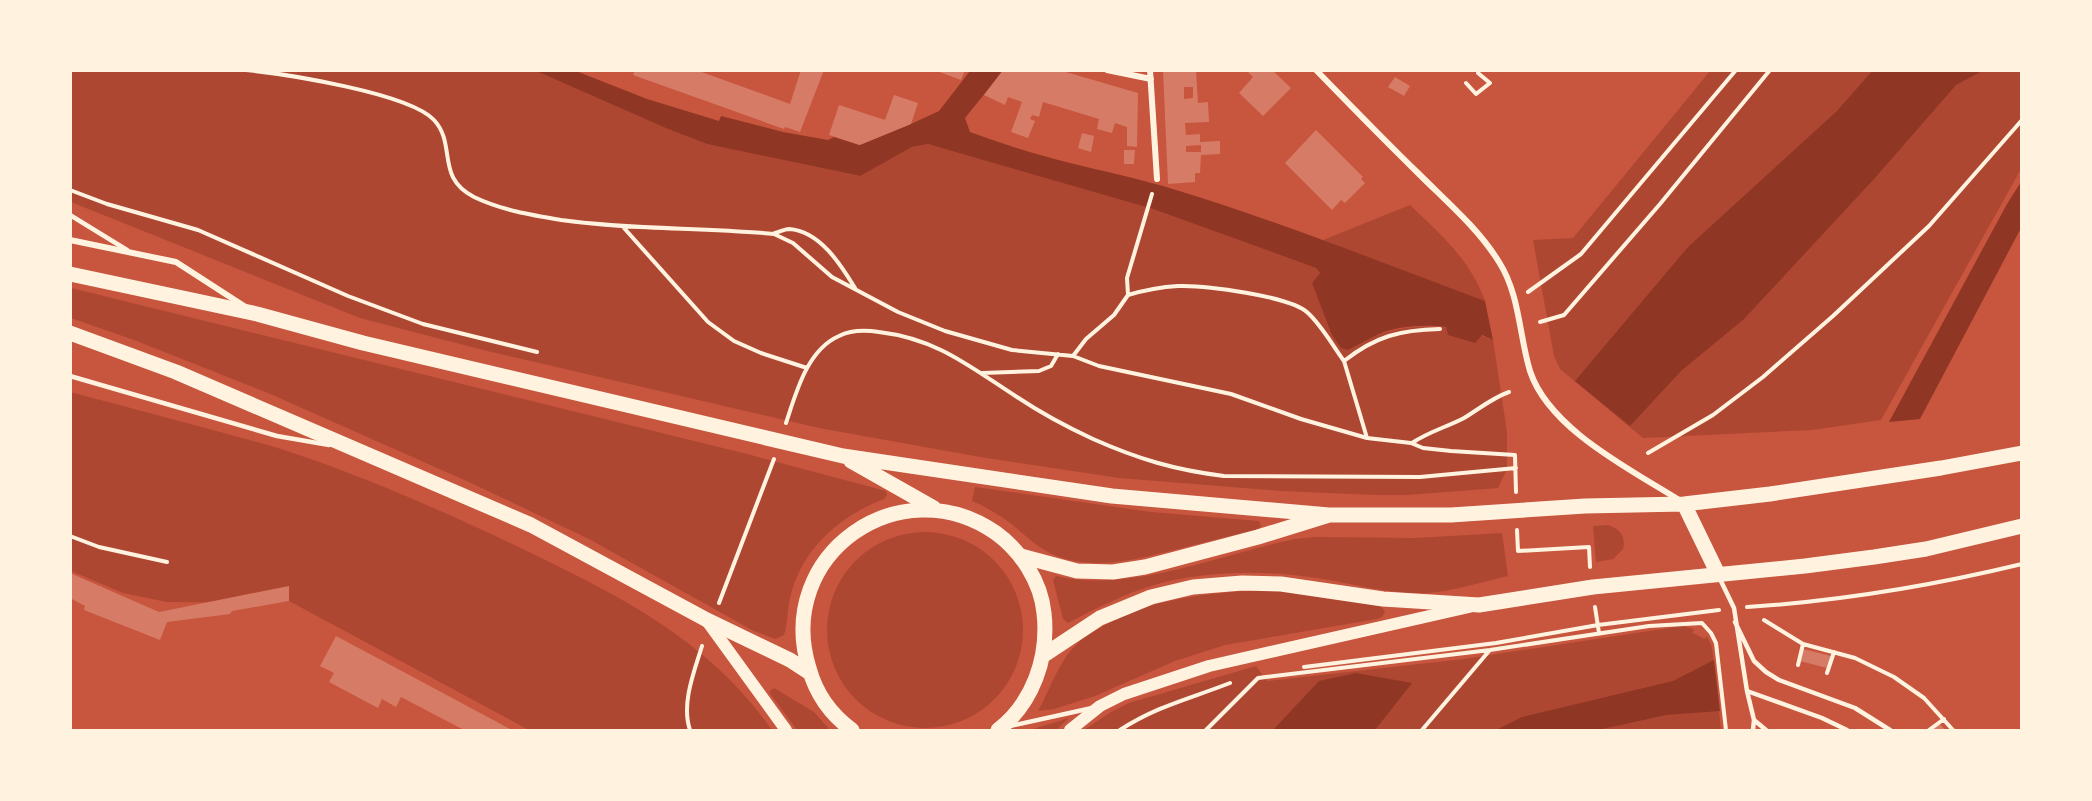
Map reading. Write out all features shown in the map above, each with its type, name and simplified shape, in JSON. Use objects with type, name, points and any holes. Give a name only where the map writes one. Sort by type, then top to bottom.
[{"type":"main road","points":[[70,274],[257,315],[363,343],[843,456],[1112,496],[1329,515],[1451,515],[1585,506],[1684,504],[1755,497],[2022,453]]},
{"type":"main road","points":[[70,333],[176,372],[531,525],[707,620],[790,660],[810,673]]},
{"type":"main road","points":[[843,456],[938,510]]},
{"type":"main road","points":[[1684,504],[1718,574]]},
{"type":"main road","points":[[852,730],[826,705],[816,689],[804,654],[802,619],[810,587],[827,558],[850,534],[881,518],[900,512],[938,510],[961,515],[984,525],[1004,539],[1021,556],[1034,578],[1043,603],[1046,629],[1044,655],[1029,694],[999,729]]},
{"type":"main road","points":[[1021,556],[1077,571],[1113,572],[1145,567],[1258,537],[1329,515]]},
{"type":"main road","points":[[1070,730],[1100,706],[1124,694],[1209,666],[1479,605],[1593,587],[1805,566],[1915,551],[2022,526]]},
{"type":"main road","points":[[1044,655],[1100,618],[1151,597],[1193,587],[1242,583],[1281,584],[1383,599],[1479,605]]},
{"type":"main road","points":[[707,620],[786,730]]},
{"type":"street","points":[[1107,70],[1150,79]]},
{"type":"street","points":[[1150,70],[1156,179]]},
{"type":"street","points":[[1316,70],[1472,226],[1499,261],[1510,283],[1530,372],[1555,414],[1576,432],[1684,504]]},
{"type":"street","points":[[70,240],[176,262],[257,315]]},
{"type":"lane","points":[[70,215],[129,252]]},
{"type":"lane","points":[[70,376],[277,436],[353,449]]},
{"type":"lane","points":[[1718,574],[1734,608],[1754,720],[1753,730]]},
{"type":"lane","points":[[1735,622],[1754,661],[1766,672],[1779,680],[1855,708],[1890,730]]},
{"type":"lane","points":[[1747,691],[1822,718],[1847,730]]},
{"type":"lane","points":[[999,729],[1100,706]]},
{"type":"lane","points":[[1754,720],[1766,730]]},
{"type":"path","points":[[246,70],[325,82],[415,106],[434,120],[443,137],[449,170],[454,183],[464,192],[504,209],[528,215],[624,228],[774,234],[788,229],[807,235],[825,246],[839,262],[856,291]]},
{"type":"path","points":[[1514,299],[1534,289],[1581,254],[1736,70]]},
{"type":"path","points":[[1540,322],[1564,315],[1660,204],[1770,70]]},
{"type":"path","points":[[1466,84],[1476,94],[1490,83],[1478,73]]},
{"type":"path","points":[[1648,453],[1713,415],[1763,377],[1833,316],[1929,226],[2022,120]]},
{"type":"path","points":[[1073,356],[1086,339],[1114,315],[1128,295],[1127,278],[1156,179]]},
{"type":"path","points":[[70,190],[107,204],[198,230],[348,296],[423,324],[537,352]]},
{"type":"path","points":[[624,228],[708,322],[734,341],[761,353],[807,368]]},
{"type":"path","points":[[774,234],[793,243],[832,277],[898,312],[945,331],[1012,351],[1073,356],[1099,366],[1231,394],[1301,419],[1367,438],[1411,443],[1423,448],[1451,452],[1515,455]]},
{"type":"path","points":[[1128,295],[1150,289],[1180,286],[1253,294],[1307,311],[1344,361],[1367,438]]},
{"type":"path","points":[[1344,361],[1363,346],[1383,338],[1416,330],[1440,329]]},
{"type":"path","points":[[784,427],[807,368],[820,350],[838,336],[863,330],[897,334],[928,344],[955,356],[1018,398],[1091,438],[1157,464],[1191,472],[1224,476],[1420,477],[1516,468]]},
{"type":"path","points":[[982,373],[1039,371],[1051,366],[1058,354]]},
{"type":"path","points":[[1411,443],[1463,418],[1496,396],[1509,392]]},
{"type":"path","points":[[717,608],[774,458]]},
{"type":"path","points":[[70,536],[99,547],[167,562]]},
{"type":"path","points":[[1588,547],[1590,564]]},
{"type":"path","points":[[1258,672],[1496,643],[1598,625],[1887,591],[1951,581],[2022,564]]},
{"type":"path","points":[[1764,620],[1803,644],[1855,658],[1894,676],[1924,698],[1953,730]]},
{"type":"path","points":[[1206,730],[1258,678],[1490,650],[1649,626],[1702,623],[1716,643],[1726,730]]},
{"type":"path","points":[[690,730],[688,705],[692,678],[705,640]]},
{"type":"path","points":[[1422,730],[1496,643]]},
{"type":"path","points":[[1798,665],[1803,644]]},
{"type":"path","points":[[1827,673],[1834,652]]},
{"type":"path","points":[[1120,730],[1142,716],[1171,703],[1239,680]]},
{"type":"path","points":[[1929,730],[1944,719]]},
{"type":"shaded area","points":[[1873,70],[1982,71],[1956,85],[1874,179],[1744,319],[1681,371],[1630,426],[1575,381],[1688,247],[1837,111]]},
{"type":"shaded area","points":[[70,71],[536,71],[707,144],[859,176],[912,147],[928,144],[944,148],[1153,209],[1316,268],[1320,273],[1312,283],[1348,350],[1382,333],[1424,326],[1452,328],[1493,340],[1507,432],[1507,469],[1498,488],[1407,495],[1281,491],[1119,478],[986,458],[819,428],[487,351],[360,318],[71,202]]},
{"type":"shaded area","points":[[536,71],[576,71],[647,99],[719,121],[721,116],[783,132],[828,140],[834,137],[859,145],[939,111],[970,71],[1003,71],[965,118],[970,132],[1045,156],[1150,182],[1215,202],[1485,301],[1493,340],[1482,335],[1475,343],[1448,335],[1446,327],[1412,326],[1386,331],[1348,350],[1341,348],[1332,335],[1312,283],[1320,273],[1316,268],[1153,209],[928,144],[912,147],[860,176],[707,144]]},
{"type":"shaded area","points":[[1710,71],[2021,71],[2021,169],[1881,420],[1812,430],[1643,438],[1560,369],[1554,356],[1533,240],[1573,238]]},
{"type":"shaded area","points":[[2021,182],[2021,228],[1920,419],[1889,422],[2007,204]]},
{"type":"shaded area","points":[[1410,205],[1454,248],[1471,272],[1485,301],[1323,240]]},
{"type":"shaded area","points":[[71,288],[743,453],[886,491],[887,495],[884,499],[867,506],[837,525],[813,550],[795,581],[784,635],[775,639],[752,630],[589,539],[471,483],[268,393],[134,340],[71,318]]},
{"type":"shaded area","points":[[70,392],[285,450],[414,499],[531,553],[633,606],[694,647],[748,699],[772,730],[529,730],[289,601],[270,603],[167,602],[123,593],[71,571]]},
{"type":"shaded area","points":[[975,487],[1151,512],[1259,521],[1261,526],[1258,529],[1147,557],[1115,562],[1083,562],[1052,554],[1032,542],[1000,516],[972,501]]},
{"type":"shaded area","points":[[1608,525],[1621,534],[1624,540],[1623,549],[1613,559],[1596,562],[1593,526]]},
{"type":"shaded area","points":[[925,532],[944,534],[962,540],[979,549],[994,561],[1006,576],[1015,593],[1021,611],[1023,630],[1021,649],[1015,667],[1006,684],[994,699],[979,711],[962,720],[944,726],[925,728],[906,726],[888,720],[871,711],[856,699],[844,684],[835,667],[829,649],[827,630],[829,611],[835,593],[844,576],[856,561],[871,549],[888,540],[906,534]]},
{"type":"shaded area","points":[[1502,533],[1508,576],[1437,592],[1395,592],[1283,574],[1206,575],[1168,581],[1140,590],[1068,623],[1063,619],[1053,580],[1056,576],[1084,580],[1114,580],[1144,576],[1295,539],[1316,537],[1415,538]]},
{"type":"shaded area","points":[[1262,590],[1294,592],[1381,606],[1385,612],[1377,619],[1225,645],[1175,661],[1095,696],[1054,709],[1038,711],[1069,653],[1089,634],[1105,625],[1162,603],[1201,595]]},
{"type":"shaded area","points":[[1682,626],[1694,629],[1692,633],[1705,639],[1707,636],[1712,647],[1721,730],[1084,730],[1129,703],[1256,666],[1267,681],[1464,659]]},
{"type":"shaded area","points":[[1714,660],[1720,711],[1666,715],[1598,730],[1496,730],[1522,717],[1673,681]]},
{"type":"shaded area","points":[[1356,673],[1412,683],[1375,730],[1273,730],[1319,681]]},
{"type":"shaded area","points":[[774,688],[814,712],[830,730],[797,730],[769,692]]},
{"type":"shaded area","points":[[1069,718],[1056,730],[1030,730]]},
{"type":"building","points":[[635,70],[696,70],[790,104],[801,70],[824,70],[800,132],[785,127],[784,129],[633,75]]},
{"type":"building","points":[[934,70],[965,70],[961,80]]},
{"type":"building","points":[[1003,70],[1059,70],[1138,93],[1137,147],[1127,146],[1127,127],[1115,123],[1112,133],[1097,129],[1099,119],[1043,102],[1039,117],[1032,115],[1030,119],[1035,121],[1028,138],[1011,132],[1022,102],[1008,97],[1005,105],[984,95]]},
{"type":"building","points":[[1163,70],[1196,70],[1198,103],[1208,102],[1209,122],[1185,123],[1186,135],[1200,134],[1200,142],[1220,141],[1220,154],[1201,155],[1200,173],[1195,173],[1195,182],[1168,184]],"holes":[[[1184,87],[1193,87],[1193,98],[1184,99]],[[1201,145],[1201,152],[1186,152],[1186,146]]]},
{"type":"building","points":[[1246,70],[1272,70],[1291,88],[1263,116],[1239,93],[1253,77]]},
{"type":"building","points":[[1395,77],[1410,86],[1404,96],[1388,87]]},
{"type":"building","points":[[894,95],[918,103],[911,124],[860,145],[829,135],[839,105],[885,120]]},
{"type":"building","points":[[1316,130],[1363,177],[1361,179],[1365,183],[1345,203],[1341,200],[1332,210],[1285,163]]},
{"type":"building","points":[[1082,133],[1094,136],[1091,152],[1078,148]]},
{"type":"building","points":[[1124,150],[1135,150],[1134,164],[1124,164]]},
{"type":"building","points":[[70,573],[159,612],[289,586],[289,601],[232,611],[230,614],[167,622],[160,640],[84,610],[85,606],[70,598]]},
{"type":"building","points":[[336,636],[512,730],[464,730],[401,697],[396,707],[382,699],[378,708],[329,682],[334,673],[320,666]]},
{"type":"building","points":[[1803,649],[1831,656],[1827,668],[1800,661]]},
{"type":"building","points":[[1939,723],[1945,730],[1930,730]]}]
